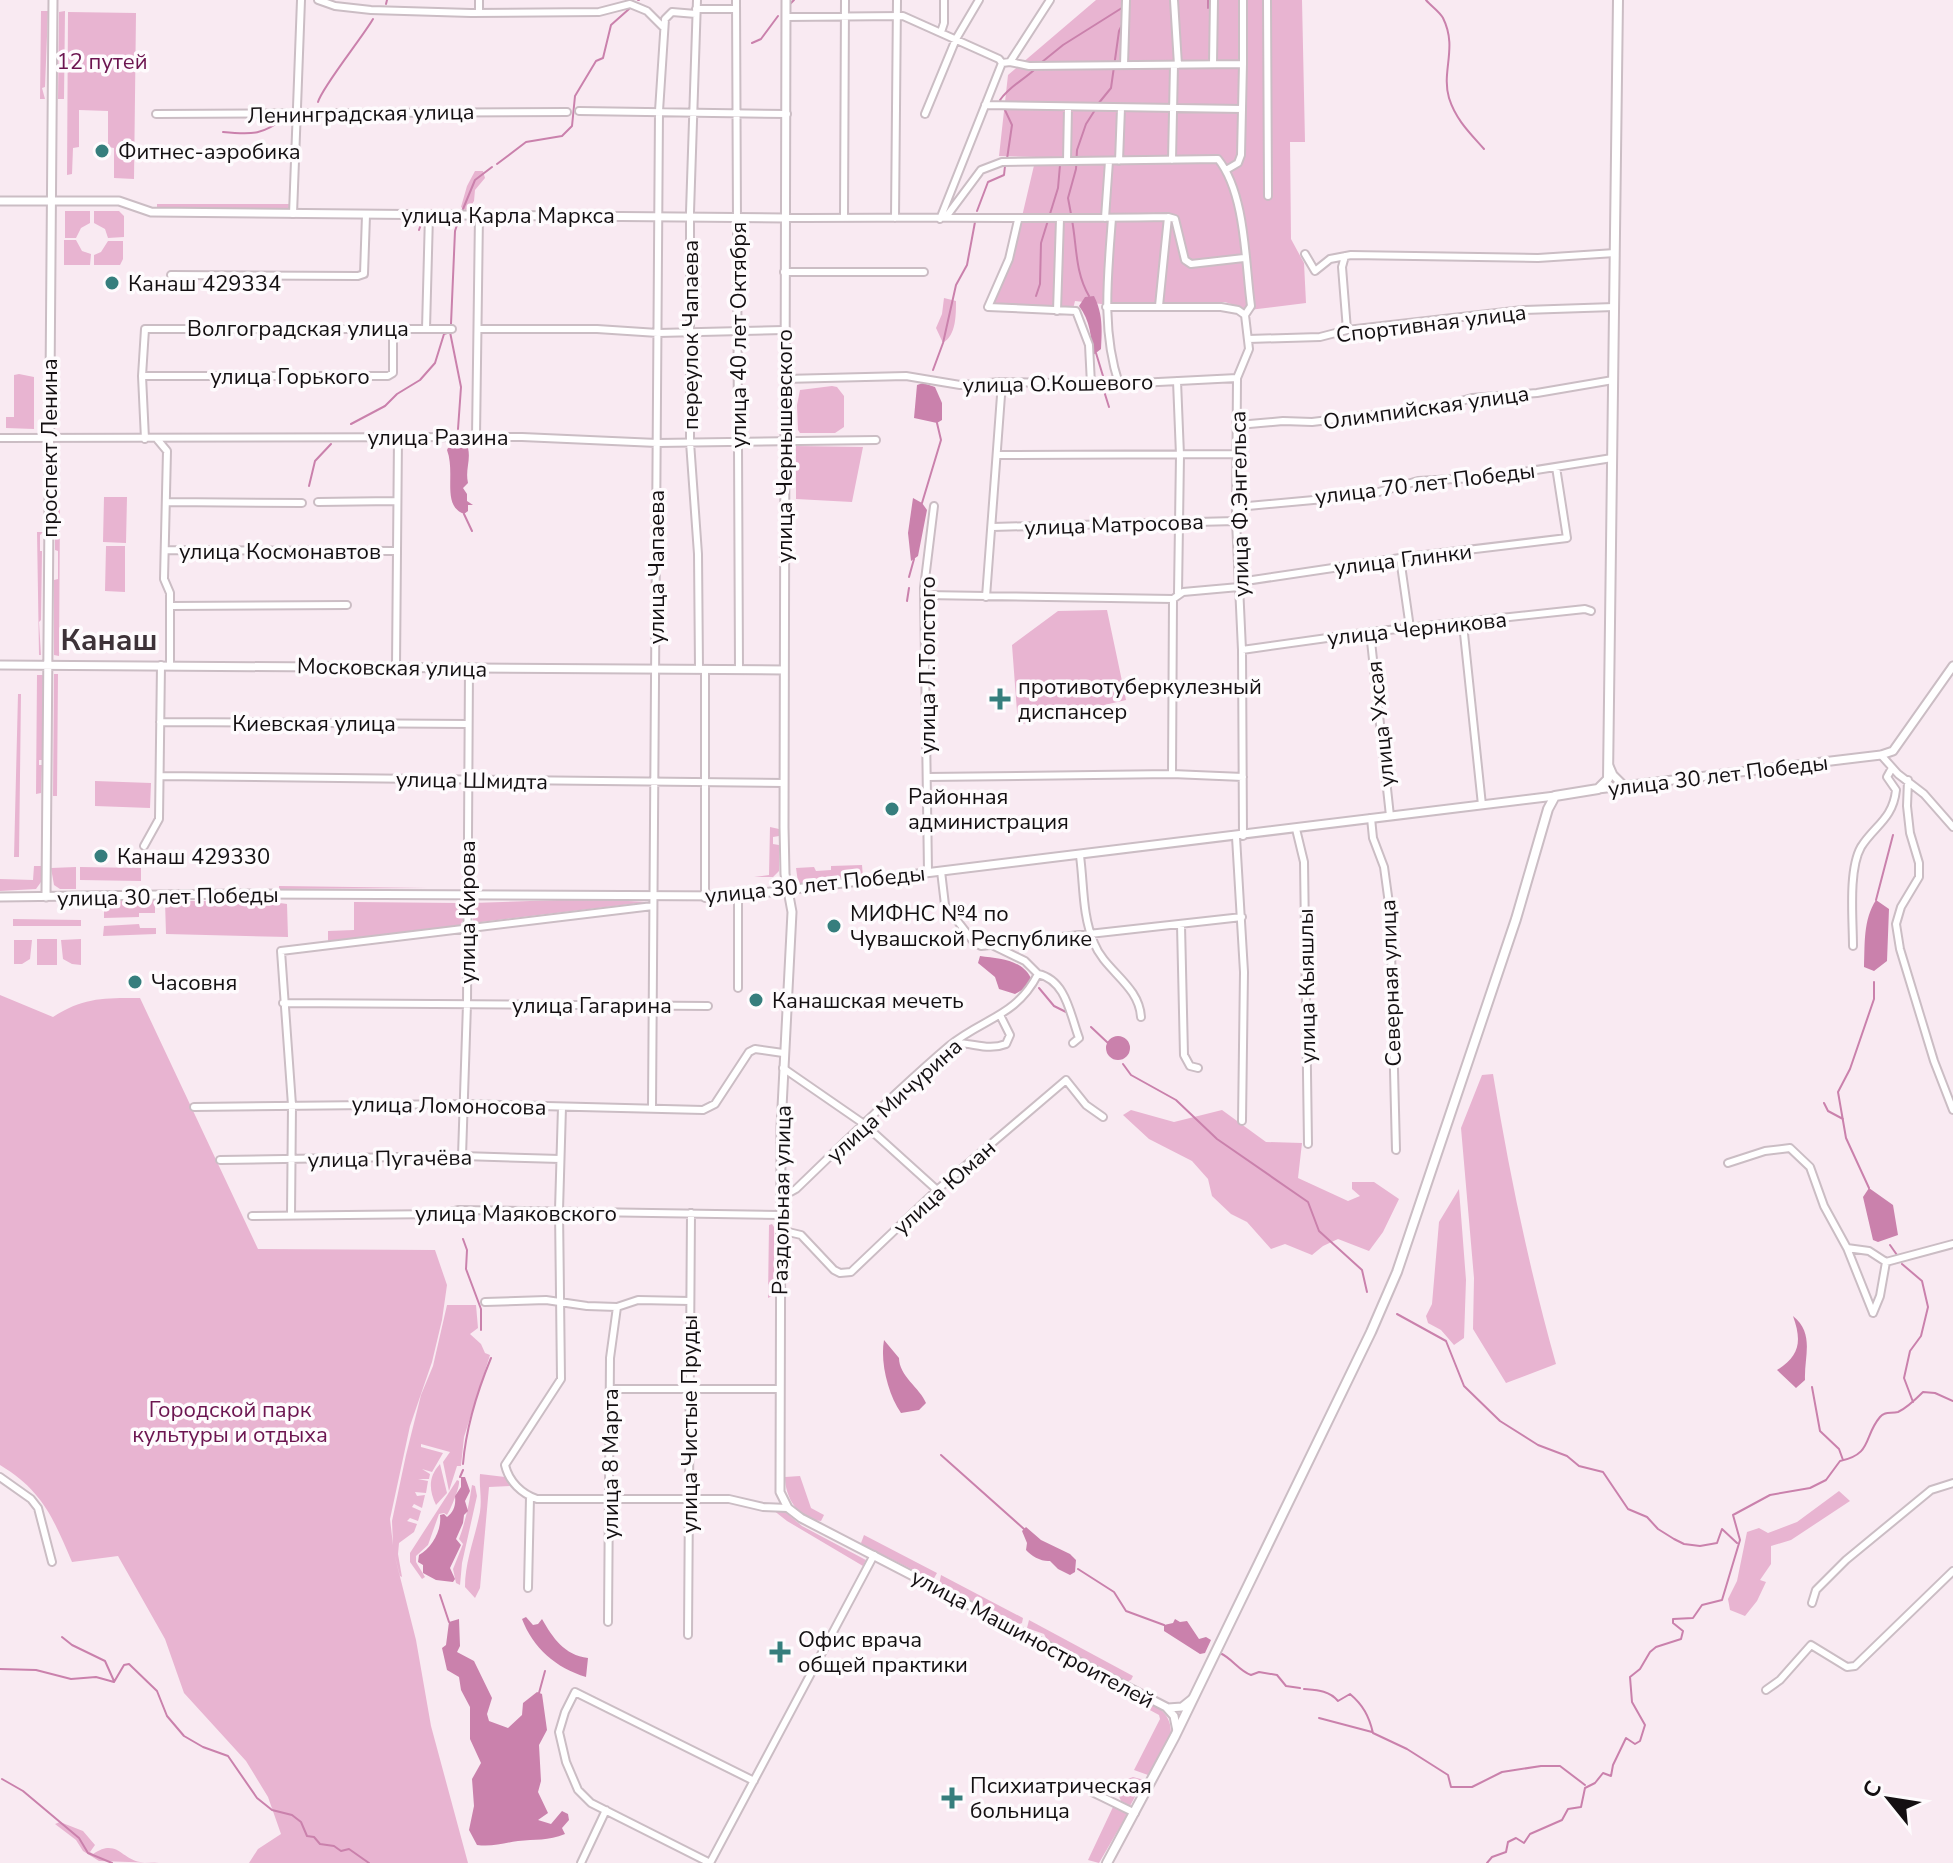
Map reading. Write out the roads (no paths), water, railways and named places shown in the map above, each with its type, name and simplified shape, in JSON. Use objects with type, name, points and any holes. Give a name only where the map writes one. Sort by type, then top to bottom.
[{"type":"main road","points":[[1598,789],[1608,779],[1609,766],[1618,0]]},
{"type":"main road","name":"улица 30 лет Победы","points":[[1555,796],[1598,789]]},
{"type":"main road","points":[[1107,1863],[1177,1733],[1397,1272],[1516,919],[1545,816],[1555,796]]},
{"type":"street","name":"проспект Ленина","points":[[46,897],[53,0]]},
{"type":"street","points":[[293,214],[301,0]]},
{"type":"street","points":[[318,0],[335,6],[371,10],[479,13],[599,12],[630,4],[647,11],[663,27]]},
{"type":"street","points":[[479,0],[479,13]]},
{"type":"street","name":"переулок Чапаева","points":[[697,0],[690,217],[690,442],[702,669],[705,898]]},
{"type":"street","name":"улица 40 лет Октября","points":[[736,0],[739,670]]},
{"type":"street","name":"улица Чернышевского","points":[[786,0],[784,783],[785,874],[790,891]]},
{"type":"street","points":[[844,217],[845,0]]},
{"type":"street","points":[[895,218],[897,0]]},
{"type":"street","points":[[941,32],[944,0]]},
{"type":"street","points":[[925,114],[956,39],[979,0]]},
{"type":"street","points":[[943,218],[985,105],[1006,62],[1050,0]]},
{"type":"street","points":[[1124,65],[1126,0]]},
{"type":"street","points":[[1172,160],[1176,65],[1174,0]]},
{"type":"street","points":[[1213,64],[1214,0]]},
{"type":"street","points":[[943,218],[981,170],[1002,162],[1218,159],[1226,170],[1238,163],[1241,155],[1243,0]]},
{"type":"street","points":[[1267,0],[1268,196]]},
{"type":"street","points":[[663,27],[665,19],[672,12],[736,9]]},
{"type":"street","points":[[786,17],[897,16],[1006,62],[1029,66],[1243,64]]},
{"type":"street","name":"улица Чапаева","points":[[652,1107],[659,111],[663,27]]},
{"type":"street","points":[[985,105],[1242,109]]},
{"type":"street","points":[[1067,161],[1068,107]]},
{"type":"street","points":[[1119,161],[1121,108]]},
{"type":"street","points":[[579,111],[787,114]]},
{"type":"street","name":"Ленинградская улица","points":[[156,114],[567,112]]},
{"type":"street","points":[[1109,161],[1106,307],[1111,360],[1119,384]]},
{"type":"street","name":"улица Ф.Энгельса","points":[[1226,170],[1237,199],[1251,306],[1245,315],[1248,339],[1246,360],[1237,378],[1236,521],[1242,650],[1243,777],[1239,836],[1244,972],[1242,1121]]},
{"type":"street","name":"улица Карла Маркса","points":[[0,201],[119,201],[151,212],[293,214],[738,218],[980,216],[1018,220],[1168,217]]},
{"type":"street","points":[[171,275],[358,276],[364,274],[366,215]]},
{"type":"street","points":[[426,329],[429,215]]},
{"type":"street","points":[[476,437],[479,215]]},
{"type":"street","points":[[1159,306],[1168,217],[1175,219],[1185,260],[1191,264],[1244,258]]},
{"type":"street","points":[[1057,311],[1060,219]]},
{"type":"street","points":[[1018,220],[1009,259],[988,307],[1076,311],[1089,345],[1091,384]]},
{"type":"street","points":[[1305,254],[1315,271],[1330,259],[1345,256],[1538,258],[1615,253]]},
{"type":"street","points":[[1345,256],[1342,267],[1347,330]]},
{"type":"street","points":[[784,272],[924,272]]},
{"type":"street","points":[[1106,307],[1221,307],[1238,310],[1245,315]]},
{"type":"street","name":"Спортивная улица","points":[[1248,339],[1320,337],[1347,330],[1523,310],[1614,307]]},
{"type":"street","name":"улица Горького","points":[[142,376],[388,376],[393,373],[393,328]]},
{"type":"street","name":"Волгоградская улица","points":[[142,376],[145,329],[452,329]]},
{"type":"street","points":[[478,329],[597,329],[658,333],[784,330]]},
{"type":"street","points":[[142,376],[145,439]]},
{"type":"street","name":"улица О.Кошевого","points":[[784,379],[906,376],[960,385],[1002,382],[1119,384],[1237,378]]},
{"type":"street","name":"Олимпийская улица","points":[[1238,425],[1312,422],[1439,407],[1472,398],[1537,393],[1613,380]]},
{"type":"street","points":[[1172,774],[1180,455],[1177,381]]},
{"type":"street","points":[[986,597],[1002,382]]},
{"type":"street","points":[[396,667],[395,501],[398,437]]},
{"type":"street","name":"улица Разина","points":[[0,438],[476,437],[657,443],[876,440]]},
{"type":"street","points":[[144,846],[159,819],[160,722],[170,606],[170,593],[164,579],[167,451],[157,439]]},
{"type":"street","points":[[997,455],[1238,454]]},
{"type":"street","name":"улица 70 лет Победы","points":[[1237,507],[1368,495],[1418,481],[1492,477],[1612,458]]},
{"type":"street","name":"улица Глинки","points":[[925,595],[1176,596],[1400,558],[1567,538],[1556,467]]},
{"type":"street","points":[[318,502],[395,501]]},
{"type":"street","points":[[167,502],[302,503]]},
{"type":"street","name":"улица Л.Толстого","points":[[928,872],[923,654],[929,537],[934,506]]},
{"type":"street","name":"улица Матросова","points":[[992,527],[1236,521]]},
{"type":"street","name":"улица Космонавтов","points":[[165,550],[396,551]]},
{"type":"street","points":[[1400,558],[1410,628]]},
{"type":"street","points":[[170,606],[347,605]]},
{"type":"street","name":"улица Черникова","points":[[1242,650],[1370,632],[1585,609],[1591,611]]},
{"type":"street","points":[[1463,624],[1482,805]]},
{"type":"street","name":"улица Ухсая","points":[[1370,632],[1390,816]]},
{"type":"street","name":"Московская улица","points":[[0,665],[784,670]]},
{"type":"street","points":[[1953,666],[1899,747],[1881,755],[1924,794],[1953,827]]},
{"type":"street","name":"улица Кирова","points":[[462,1156],[467,1004],[469,667]]},
{"type":"street","name":"Киевская улица","points":[[160,722],[468,724]]},
{"type":"street","name":"улица 30 лет Победы","points":[[1598,789],[1881,755]]},
{"type":"street","points":[[1609,766],[1624,786]]},
{"type":"street","points":[[1853,946],[1854,866],[1861,847],[1895,804],[1896,790],[1887,777],[1892,768]]},
{"type":"street","points":[[927,777],[1172,774],[1243,777]]},
{"type":"street","name":"улица Шмидта","points":[[160,776],[784,783]]},
{"type":"street","points":[[1908,780],[1910,833],[1919,863],[1919,877],[1901,907],[1896,924],[1900,949],[1929,1047],[1953,1110]]},
{"type":"street","name":"улица 30 лет Победы","points":[[283,1003],[281,951],[467,930],[653,902],[790,891],[1555,796]]},
{"type":"street","points":[[1528,799],[1539,806],[1545,816]]},
{"type":"street","name":"Северная улица","points":[[1371,818],[1373,838],[1383,863],[1389,905],[1396,1150]]},
{"type":"street","name":"улица Кыяшлы","points":[[1296,829],[1304,862],[1308,1144]]},
{"type":"street","points":[[1080,856],[1084,907],[1091,933],[1101,955],[1125,981],[1140,1008],[1141,1017]]},
{"type":"street","points":[[941,871],[945,905],[973,941],[981,946],[1242,917]]},
{"type":"street","name":"Раздольная улица","points":[[788,1508],[779,1483],[779,1215],[783,1053],[792,927],[790,891]]},
{"type":"street","name":"улица 30 лет Победы","points":[[0,897],[237,894],[468,896],[653,902]]},
{"type":"street","points":[[738,896],[738,988]]},
{"type":"street","points":[[1181,925],[1184,1055],[1190,1066],[1198,1068]]},
{"type":"street","points":[[994,946],[1025,961],[1038,974],[1049,976],[1060,986],[1079,1038],[1073,1043]]},
{"type":"street","name":"улица Мичурина","points":[[780,1198],[796,1189],[952,1044],[1022,999],[1038,974]]},
{"type":"street","points":[[283,1003],[292,1105],[291,1215]]},
{"type":"street","name":"улица Гагарина","points":[[283,1003],[708,1006]]},
{"type":"street","points":[[952,1044],[969,1043],[994,1049],[1006,1044],[1010,1035],[1000,1015]]},
{"type":"street","name":"улица Ломоносова","points":[[194,1107],[463,1104],[703,1110],[715,1104],[749,1052],[755,1049],[783,1053]]},
{"type":"street","points":[[783,1068],[864,1124],[937,1190]]},
{"type":"street","name":"улица Юман","points":[[780,1230],[801,1235],[834,1270],[851,1272],[937,1190],[1066,1080],[1086,1105],[1103,1117]]},
{"type":"street","points":[[562,1107],[559,1210],[561,1379],[505,1465],[507,1476],[530,1497],[537,1499],[729,1499],[763,1507],[788,1508]]},
{"type":"street","points":[[1728,1163],[1765,1151],[1790,1148],[1810,1167],[1824,1206],[1847,1248],[1873,1313],[1880,1296],[1886,1262]]},
{"type":"street","name":"улица Пугачёва","points":[[220,1160],[462,1156],[560,1159]]},
{"type":"street","name":"улица Маяковского","points":[[252,1216],[441,1214],[458,1210],[779,1215]]},
{"type":"street","name":"улица Чистые Пруды","points":[[688,1635],[691,1213]]},
{"type":"street","points":[[1847,1248],[1869,1251],[1886,1262],[1953,1244]]},
{"type":"street","points":[[485,1302],[559,1302],[617,1307],[638,1300],[690,1301]]},
{"type":"street","name":"улица 8 Марта","points":[[608,1622],[610,1358],[617,1307]]},
{"type":"street","points":[[610,1389],[780,1389]]},
{"type":"street","points":[[0,1477],[31,1499],[38,1508],[52,1562]]},
{"type":"street","points":[[1812,1603],[1816,1590],[1846,1560],[1931,1490],[1953,1483]]},
{"type":"street","points":[[528,1588],[530,1497]]},
{"type":"street","name":"улица Машиностроителей","points":[[788,1508],[801,1518],[1166,1707],[1174,1716],[1177,1733]]},
{"type":"street","points":[[754,1781],[575,1692],[561,1721],[560,1742],[578,1790],[591,1803],[710,1863],[754,1781],[874,1555]]},
{"type":"street","points":[[1766,1690],[1780,1680],[1811,1645],[1847,1667],[1855,1666],[1953,1571]]},
{"type":"street","points":[[1166,1707],[1182,1707],[1195,1696]]},
{"type":"street","points":[[1092,1792],[1135,1813]]},
{"type":"street","points":[[581,1863],[606,1810]]},
{"type":"waterway","points":[[386,4],[387,0]]},
{"type":"waterway","points":[[790,4],[794,0]]},
{"type":"waterway","points":[[1208,0],[1208,8]]},
{"type":"waterway","points":[[1426,0],[1442,16],[1447,29],[1447,88],[1452,106],[1484,149]]},
{"type":"waterway","points":[[1042,62],[1125,6]]},
{"type":"waterway","points":[[497,164],[526,142],[562,136],[572,126],[575,96],[596,61],[603,58],[611,25],[629,9]]},
{"type":"waterway","points":[[752,43],[761,39],[778,16]]},
{"type":"waterway","points":[[318,102],[373,19]]},
{"type":"waterway","points":[[1098,104],[1111,88],[1122,25]]},
{"type":"waterway","points":[[1001,102],[1008,91],[1034,70]]},
{"type":"waterway","points":[[1004,108],[1012,125],[1007,159]]},
{"type":"waterway","points":[[1071,214],[1068,198],[1076,169],[1077,150],[1086,124],[1095,110]]},
{"type":"waterway","points":[[223,132],[257,132],[287,116]]},
{"type":"waterway","points":[[1036,296],[1040,284],[1041,243],[1058,188],[1060,165]]},
{"type":"waterway","points":[[977,211],[988,182],[1004,175],[1005,166]]},
{"type":"waterway","points":[[463,209],[475,180],[492,167]]},
{"type":"waterway","points":[[1072,220],[1079,269],[1089,296]]},
{"type":"waterway","points":[[432,222],[458,222],[451,324]]},
{"type":"waterway","points":[[933,370],[943,343],[956,285],[967,265],[975,222]]},
{"type":"waterway","points":[[419,230],[425,223]]},
{"type":"waterway","points":[[450,332],[461,387],[458,429]]},
{"type":"waterway","points":[[351,424],[385,406],[397,394],[420,380],[435,363],[444,334],[450,332]]},
{"type":"waterway","points":[[1096,353],[1103,376]]},
{"type":"waterway","points":[[1104,391],[1109,407]]},
{"type":"waterway","points":[[922,503],[941,440],[937,423]]},
{"type":"waterway","points":[[309,486],[315,461],[331,444]]},
{"type":"waterway","points":[[464,514],[472,531]]},
{"type":"waterway","points":[[909,577],[914,559]]},
{"type":"waterway","points":[[907,601],[909,588]]},
{"type":"waterway","points":[[1876,900],[1893,835]]},
{"type":"waterway","points":[[1869,1188],[1846,1138],[1838,1092],[1850,1069],[1874,999],[1874,982]]},
{"type":"waterway","points":[[1039,988],[1054,1006],[1066,1012]]},
{"type":"waterway","points":[[1091,1027],[1108,1043]]},
{"type":"waterway","points":[[1123,1064],[1131,1075],[1176,1100],[1217,1139],[1308,1202],[1319,1231],[1362,1270],[1367,1292]]},
{"type":"waterway","points":[[1824,1103],[1828,1111],[1843,1119]]},
{"type":"waterway","points":[[463,1239],[467,1250],[466,1269],[481,1309],[481,1330]]},
{"type":"waterway","points":[[1890,1245],[1897,1255]]},
{"type":"waterway","points":[[1902,1264],[1922,1281],[1928,1307],[1921,1336],[1910,1351],[1904,1378],[1913,1402]]},
{"type":"waterway","points":[[1397,1314],[1446,1341],[1464,1386],[1500,1421],[1538,1445],[1567,1456],[1579,1466],[1603,1472],[1628,1509],[1647,1517],[1658,1529],[1684,1544],[1700,1546],[1717,1543],[1722,1529],[1737,1543]]},
{"type":"waterway","points":[[463,1464],[473,1410],[491,1358]]},
{"type":"waterway","points":[[1812,1387],[1820,1431],[1839,1449],[1843,1460]]},
{"type":"waterway","points":[[1487,1863],[1492,1857],[1506,1852],[1508,1842],[1516,1838],[1524,1843],[1530,1834],[1562,1820],[1568,1809],[1581,1807],[1585,1788],[1595,1783],[1603,1773],[1611,1776],[1626,1738],[1635,1744],[1640,1741],[1645,1725],[1632,1702],[1630,1677],[1656,1647],[1681,1639],[1683,1631],[1673,1623],[1673,1619],[1693,1618],[1702,1605],[1722,1600],[1740,1540],[1733,1515],[1770,1495],[1810,1488],[1826,1480],[1840,1461],[1863,1449],[1882,1415],[1898,1412],[1923,1392],[1935,1393],[1953,1401]]},
{"type":"waterway","points":[[941,1455],[1024,1529]]},
{"type":"waterway","points":[[460,1477],[463,1470]]},
{"type":"waterway","points":[[1078,1569],[1114,1592],[1126,1611],[1164,1625]]},
{"type":"waterway","points":[[440,1595],[449,1622]]},
{"type":"waterway","points":[[62,1637],[105,1661],[114,1681]]},
{"type":"waterway","points":[[1220,1653],[1251,1675],[1259,1672],[1277,1675],[1286,1686],[1300,1688]]},
{"type":"waterway","points":[[0,1669],[36,1670],[71,1679],[96,1677],[114,1682],[124,1665],[129,1664],[157,1691],[167,1716],[184,1736],[228,1756],[257,1798],[272,1810],[292,1815],[301,1822],[307,1836],[314,1837],[320,1844],[334,1846],[341,1851],[349,1849],[369,1863]]},
{"type":"waterway","points":[[539,1693],[545,1671]]},
{"type":"waterway","points":[[1304,1689],[1318,1690],[1338,1701],[1350,1694],[1365,1711],[1373,1733],[1407,1749],[1448,1775],[1451,1787],[1472,1787],[1502,1772],[1541,1766],[1560,1766],[1585,1785]]},
{"type":"waterway","points":[[1319,1718],[1372,1732]]},
{"type":"waterway","points":[[2,1779],[23,1791],[79,1838],[88,1853],[112,1863]]},
{"type":"place","name":"Фитнес-аэробика","points":[[102,151]]},
{"type":"place","name":"Канаш 429334","points":[[112,283]]},
{"type":"place","name":"противотуберкулезный диспансер","points":[[1000,699]]},
{"type":"place","name":"Районная администрация","points":[[892,809]]},
{"type":"place","name":"Канаш 429330","points":[[101,856]]},
{"type":"place","name":"МИФНС №4 по Чувашской Республике","points":[[834,926]]},
{"type":"place","name":"Часовня","points":[[135,982]]},
{"type":"place","name":"Канашская мечеть","points":[[756,1000]]},
{"type":"place","name":"Офис врача общей практики","points":[[780,1652]]},
{"type":"place","name":"Психиатрическая больница","points":[[952,1798]]},
{"type":"district","name":"Канаш","points":[[109,640]]},
{"type":"park label","name":"12 путей","points":[[102,61]]},
{"type":"park label","name":"Городской парк культуры и отдыха","points":[[230,1422]]}]
